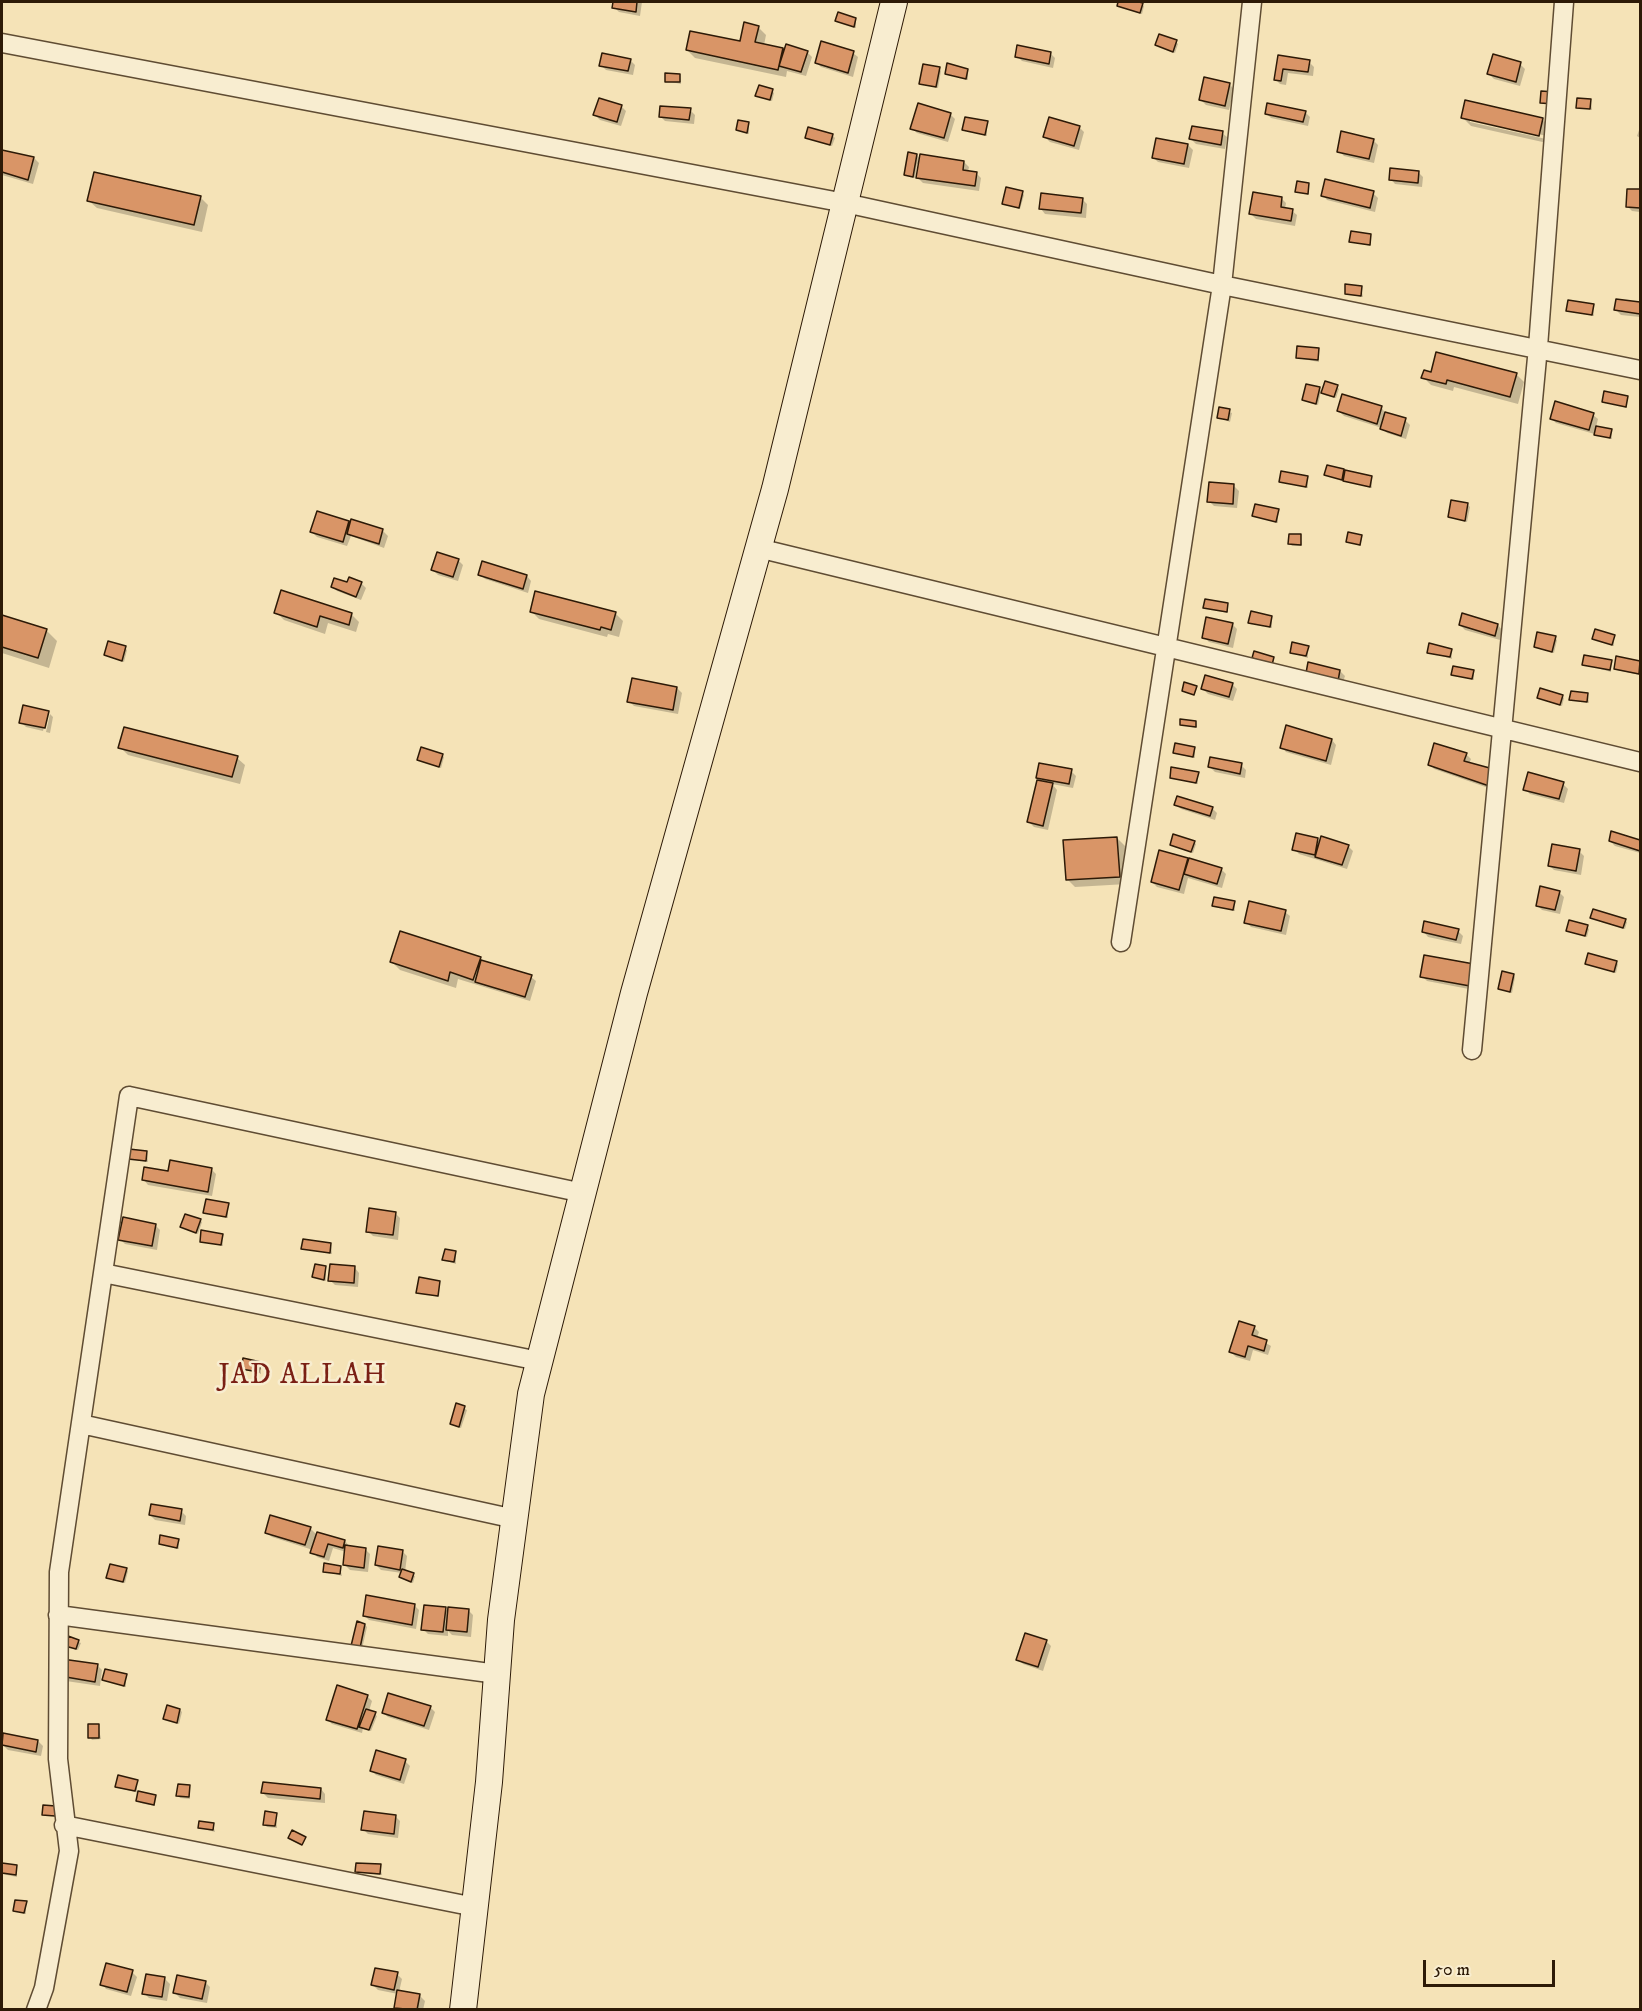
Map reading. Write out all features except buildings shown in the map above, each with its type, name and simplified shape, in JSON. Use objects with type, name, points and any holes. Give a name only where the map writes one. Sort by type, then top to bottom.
[{"type":"street","points":[[463,2010],[489,1782],[497,1674],[531,1394],[634,993],[758,548],[894,2]]},
{"type":"street","points":[[1121,942],[1222,285],[1252,2]]},
{"type":"street","points":[[1472,1050],[1538,347],[1564,2]]},
{"type":"street","points":[[2,43],[845,203],[1222,285],[1538,347],[1641,370]]},
{"type":"street","points":[[758,548],[1641,762]]},
{"type":"street","points":[[36,2010],[44,1988],[69,1851],[57,1759],[60,1572],[129,1096],[583,1193]]},
{"type":"street","points":[[103,1273],[539,1361]]},
{"type":"street","points":[[81,1424],[515,1519]]},
{"type":"street","points":[[58,1615],[497,1674]]},
{"type":"street","points":[[64,1826],[475,1907]]},
{"type":"district","name":"JAD ALLAH","points":[[303,1377]]}]
